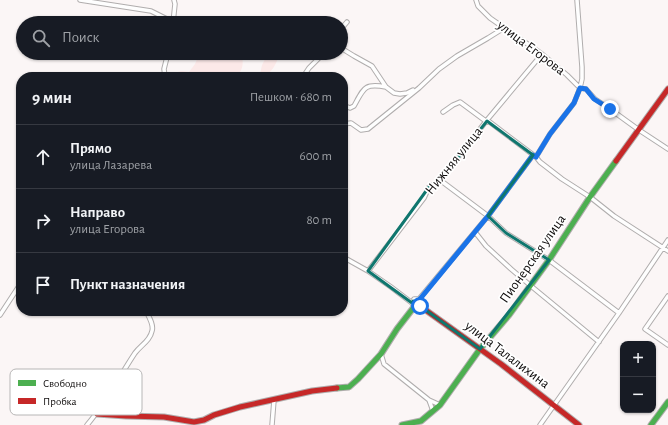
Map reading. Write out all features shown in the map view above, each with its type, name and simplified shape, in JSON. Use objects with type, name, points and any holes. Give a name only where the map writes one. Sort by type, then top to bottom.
[{"type":"street","points":[[80,0],[152,11],[161,16]]},
{"type":"street","points":[[173,16],[175,4],[174,0]]},
{"type":"street","name":"улица Егорова","points":[[476,0],[478,6],[490,18],[542,54],[580,88],[586,89],[594,99],[668,149]]},
{"type":"street","points":[[348,260],[368,271],[413,305],[417,307],[420,306],[420,299],[488,216],[574,103],[582,80],[577,0]]},
{"type":"street","points":[[348,123],[351,123],[361,130],[368,129],[457,56],[504,28]]},
{"type":"street","points":[[348,52],[372,66],[386,87],[394,93],[407,93],[419,88]]},
{"type":"street","name":"Нижняя улица","points":[[368,271],[424,198],[429,188],[440,180],[542,54]]},
{"type":"street","points":[[165,60],[164,64],[165,72]]},
{"type":"street","points":[[306,72],[317,60]]},
{"type":"street","points":[[348,107],[350,108],[354,106],[363,91],[368,86],[376,85],[386,87]]},
{"type":"street","name":"Пионерская улица","points":[[402,425],[421,421],[440,405],[480,349],[509,315],[550,260],[590,197],[668,89]]},
{"type":"street","points":[[443,112],[460,102],[535,156],[540,162],[590,197],[614,216],[668,251]]},
{"type":"street","points":[[440,180],[488,216],[506,233],[550,260],[619,313]]},
{"type":"street","points":[[475,232],[486,246],[531,286],[599,342]]},
{"type":"street","points":[[540,425],[599,342],[668,240]]},
{"type":"street","points":[[0,315],[16,291]]},
{"type":"street","points":[[668,296],[645,329],[668,345]]},
{"type":"street","points":[[112,415],[164,417],[193,423],[240,407],[312,391],[349,387],[381,354],[413,305],[414,299],[420,299]]},
{"type":"street","name":"улица Талалихина","points":[[420,306],[554,404],[579,425]]},
{"type":"street","points":[[125,369],[136,351],[150,339],[153,330],[148,316]]},
{"type":"street","points":[[381,354],[384,364],[429,400],[440,405]]},
{"type":"street","points":[[272,425],[274,400]]},
{"type":"street","points":[[429,400],[433,411]]},
{"type":"street","points":[[651,425],[668,402]]},
{"type":"street","points":[[87,425],[96,415]]},
{"type":"highlighted area","points":[[487,121],[533,155],[488,216],[506,233],[549,260],[480,349],[413,301],[412,303],[368,271],[429,187],[440,180]]},
{"type":"shaded area","points":[[197,60],[243,60],[239,72],[189,72]]},
{"type":"shaded area","points":[[264,60],[277,60],[270,72],[260,72]]},
{"type":"traffic: fast","points":[[402,425],[421,421],[440,405],[480,349],[509,315],[549,260],[590,197],[616,161]]},
{"type":"traffic: fast","points":[[337,388],[349,387],[358,379],[381,354],[397,329],[414,307]]},
{"type":"traffic: fast","points":[[651,425],[668,402]]},
{"type":"traffic: jam","points":[[616,161],[668,89]]},
{"type":"traffic: jam","points":[[420,306],[501,364],[579,425]]},
{"type":"traffic: jam","points":[[112,415],[164,417],[194,422],[240,407],[312,391],[337,388]]},
{"type":"route","points":[[420,306],[420,299],[488,216],[533,155],[536,157],[550,134],[574,103],[580,88],[586,89],[594,99],[610,109]]}]
